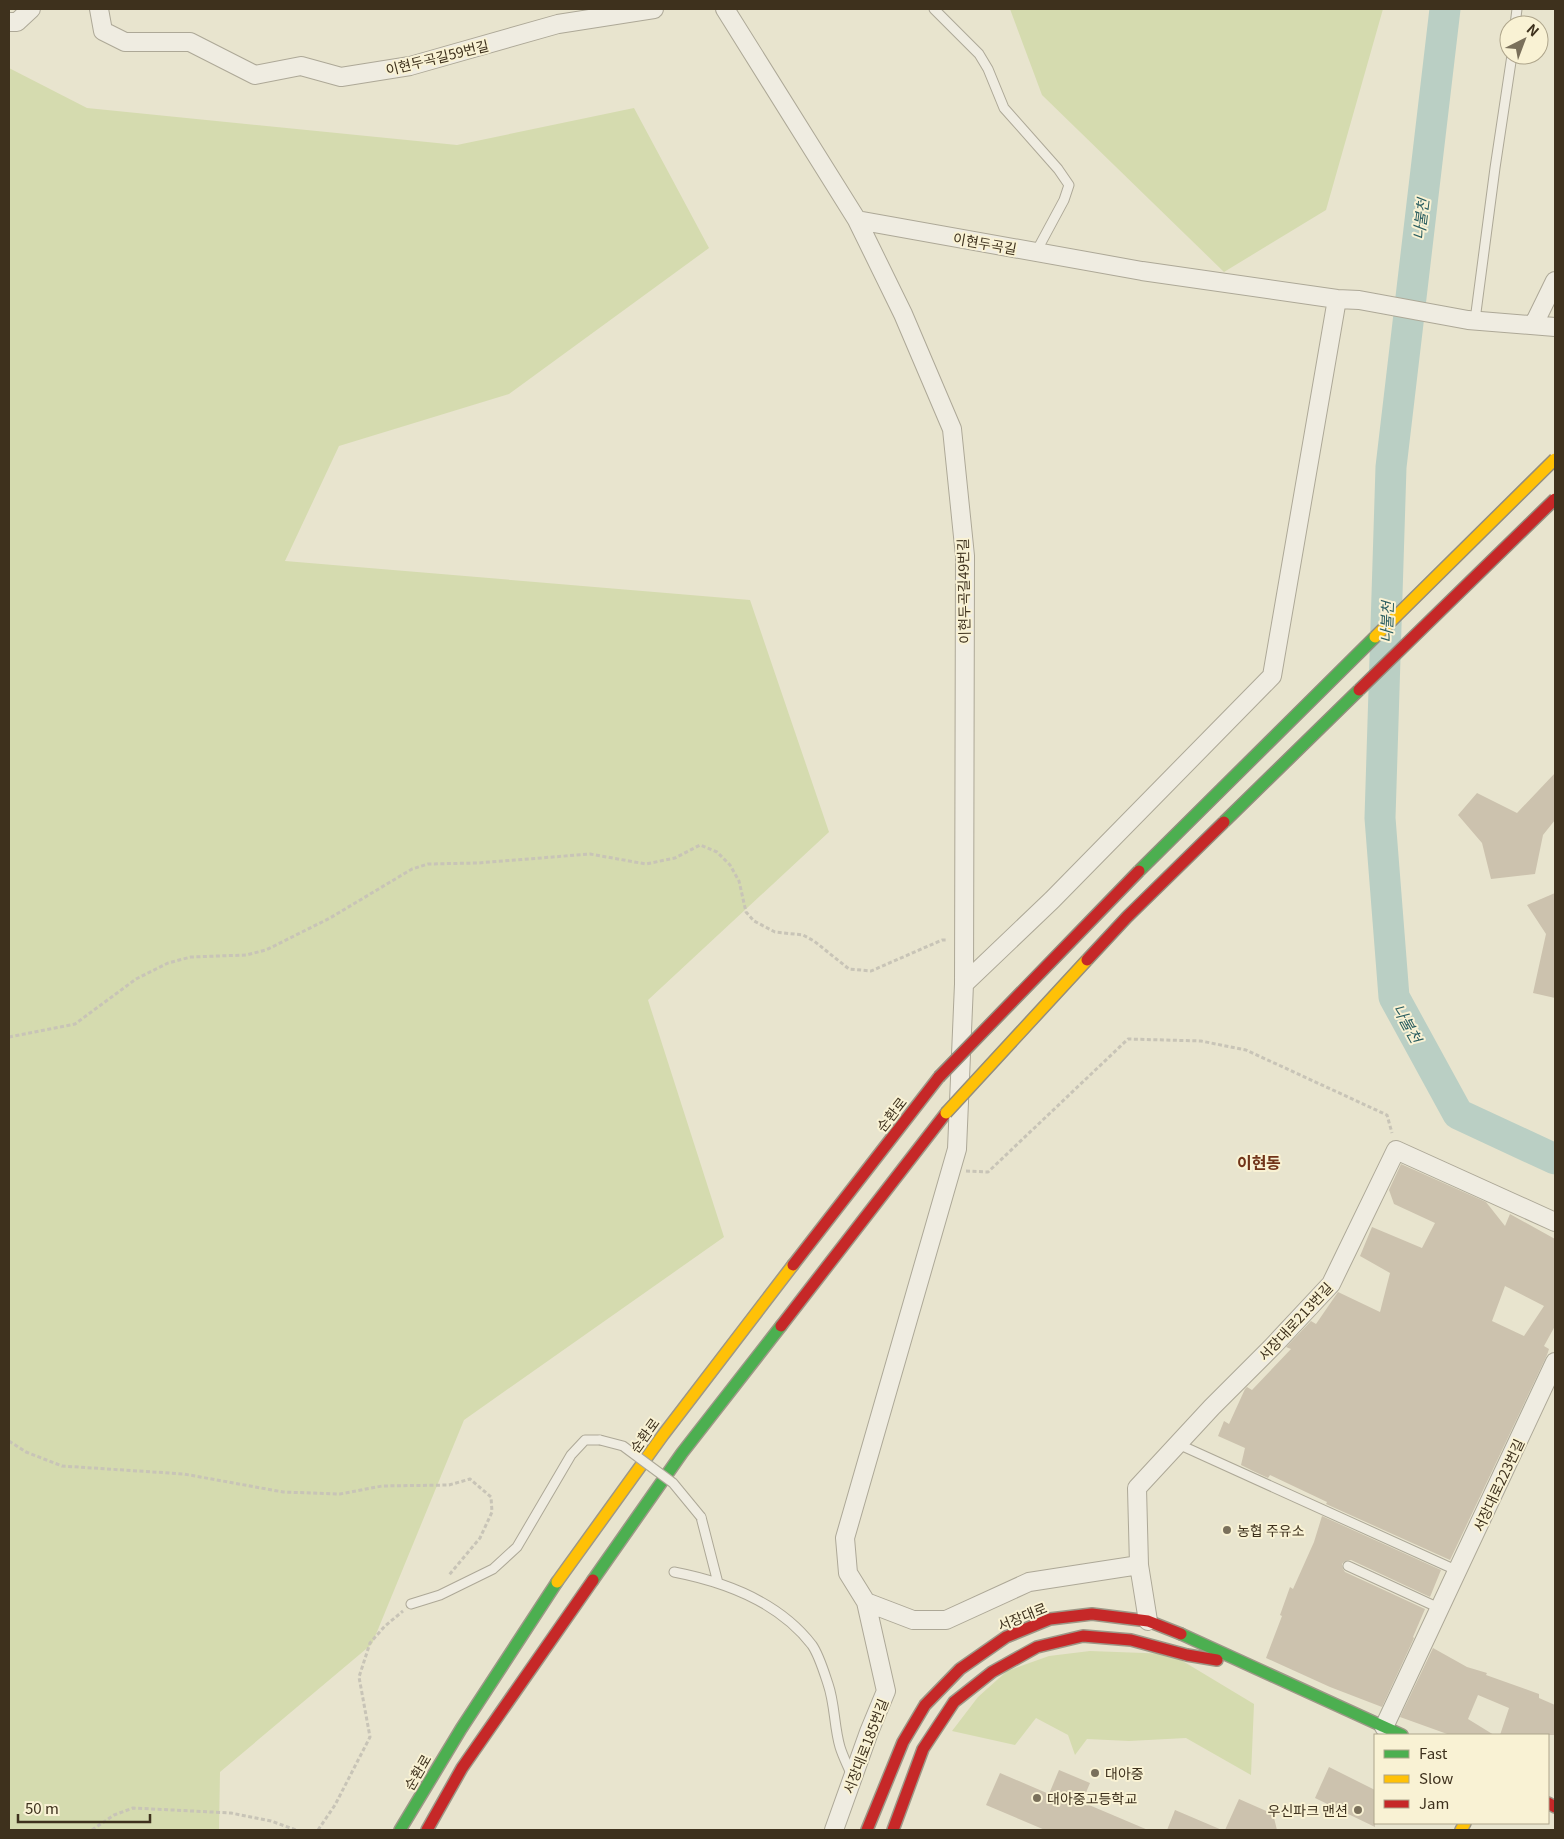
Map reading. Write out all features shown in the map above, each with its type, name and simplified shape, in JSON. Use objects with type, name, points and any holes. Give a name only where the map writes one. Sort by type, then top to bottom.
[{"type":"main road","name":"순환로","points":[[400,1830],[448,1748],[569,1566],[657,1442],[939,1077],[1105,904],[1555,459]]},
{"type":"main road","points":[[427,1830],[462,1768],[682,1453],[946,1114],[1127,917],[1555,499]]},
{"type":"main road","name":"서장대로","points":[[867,1830],[903,1742],[925,1705],[960,1669],[1006,1637],[1050,1619],[1092,1614],[1148,1621],[1400,1734]]},
{"type":"main road","name":"서장대로","points":[[893,1830],[923,1749],[954,1702],[992,1672],[1037,1648],[1083,1636],[1131,1640],[1187,1654],[1253,1667]]},
{"type":"street","points":[[9,22],[17,22],[32,9]]},
{"type":"street","name":"이현두곡길59번길","points":[[99,9],[103,31],[125,42],[190,42],[255,75],[302,66],[341,77],[410,66],[558,24],[654,9]]},
{"type":"street","points":[[725,9],[857,220]]},
{"type":"street","name":"이현두곡길","points":[[857,220],[1142,271],[1337,299],[1359,300],[1472,320]]},
{"type":"street","name":"이현두곡길49번길","points":[[857,220],[903,314],[952,429],[965,556],[964,984],[957,1148],[951,1170]]},
{"type":"street","points":[[1534,324],[1555,281]]},
{"type":"street","points":[[964,984],[1052,900],[1272,676],[1337,299]]},
{"type":"street","points":[[1472,320],[1555,326]]},
{"type":"street","points":[[1396,1150],[1555,1222]]},
{"type":"street","name":"서장대로213번길","points":[[1148,1621],[1138,1565],[1137,1488],[1331,1284],[1396,1150]]},
{"type":"street","name":"서장대로185번길","points":[[834,1830],[869,1732],[886,1691],[866,1602],[848,1573],[845,1538],[951,1170]]},
{"type":"street","name":"서장대로223번길","points":[[1384,1727],[1555,1362]]},
{"type":"street","points":[[866,1602],[913,1620],[946,1620],[1029,1582],[1138,1565]]},
{"type":"lane","points":[[934,9],[979,54],[988,69],[1004,108],[1069,185],[1064,200],[1036,252]]},
{"type":"lane","points":[[1472,320],[1510,65]]},
{"type":"lane","points":[[411,1604],[440,1595],[493,1569],[517,1547],[571,1455],[585,1440],[600,1440],[622,1446],[674,1483],[701,1518],[718,1583]]},
{"type":"lane","points":[[1178,1444],[1458,1571]]},
{"type":"lane","points":[[1348,1566],[1439,1608]]},
{"type":"lane","points":[[674,1572],[700,1577],[731,1587],[771,1608],[789,1620],[813,1647],[829,1685],[840,1748],[853,1778]]},
{"type":"path","points":[[9,1037],[74,1024],[136,979],[168,963],[191,957],[246,955],[266,950],[330,918],[412,869],[428,864],[478,864],[590,854],[646,864],[676,858],[700,845],[717,852],[730,865],[738,881],[746,912],[754,921],[775,932],[803,935],[814,940],[849,969],[871,971],[942,940],[964,942]]},
{"type":"path","points":[[951,1170],[988,1172],[1128,1039],[1201,1040],[1246,1050],[1387,1115],[1396,1150]]},
{"type":"path","points":[[9,1441],[26,1452],[62,1466],[184,1474],[283,1492],[340,1494],[382,1486],[449,1485],[470,1479],[492,1497],[492,1512],[480,1538],[446,1578]]},
{"type":"path","points":[[318,1830],[335,1805],[370,1737],[359,1676],[370,1643],[385,1626],[411,1604]]},
{"type":"path","points":[[92,1830],[114,1815],[133,1808],[230,1813],[271,1821],[296,1830]]},
{"type":"green space","points":[[1010,9],[1383,9],[1326,210],[1224,272],[1042,95]]},
{"type":"green space","points":[[9,68],[87,108],[457,145],[634,108],[709,248],[509,394],[339,446],[285,561],[750,600],[829,832],[648,1000],[724,1237],[464,1420],[372,1644],[220,1772],[219,1830],[9,1830]]},
{"type":"green space","points":[[1090,1651],[1171,1654],[1254,1704],[1251,1775],[1186,1738],[1129,1741],[1087,1739],[1075,1755],[1068,1735],[1036,1718],[1015,1745],[952,1731],[978,1697],[1007,1671],[1049,1656]]},
{"type":"building","points":[[1555,773],[1555,820],[1543,835],[1535,874],[1491,879],[1482,843],[1458,815],[1477,793],[1517,813]]},
{"type":"building","points":[[1555,893],[1555,998],[1533,993],[1546,934],[1527,905]]},
{"type":"building","points":[[1401,1164],[1486,1202],[1505,1226],[1510,1214],[1555,1239],[1555,1326],[1544,1346],[1549,1349],[1450,1560],[1326,1504],[1327,1502],[1270,1475],[1268,1478],[1241,1465],[1245,1448],[1218,1436],[1224,1421],[1229,1424],[1245,1389],[1247,1387],[1252,1390],[1291,1349],[1286,1347],[1311,1321],[1316,1324],[1338,1292],[1380,1312],[1390,1273],[1360,1256],[1372,1227],[1422,1248],[1435,1223],[1394,1204],[1389,1190]],"holes":[[[1505,1286],[1544,1306],[1524,1336],[1492,1321]]]},
{"type":"building","points":[[1322,1516],[1441,1570],[1430,1597],[1351,1560],[1345,1561],[1342,1564],[1345,1572],[1425,1609],[1414,1638],[1382,1707],[1330,1687],[1266,1658],[1282,1616],[1280,1615],[1290,1587],[1293,1589],[1314,1542]]},
{"type":"building","points":[[1433,1648],[1467,1667],[1539,1694],[1539,1698],[1555,1705],[1555,1735],[1500,1734],[1509,1708],[1478,1695],[1468,1719],[1492,1734],[1447,1734],[1400,1717]]},
{"type":"building","name":"우신파크 맨션","points":[[1329,1767],[1374,1790],[1375,1827],[1315,1798]]},
{"type":"building","name":"대아중고등학교","points":[[1059,1770],[1090,1783],[1082,1802],[1148,1830],[1045,1830],[986,1805],[1000,1773],[1049,1794]]},
{"type":"building","points":[[1239,1799],[1273,1814],[1277,1830],[1225,1830]]},
{"type":"building","name":"대아중고등학교","points":[[1175,1810],[1222,1830],[1167,1830]]},
{"type":"waterway","name":"나불천","points":[[1445,9],[1391,467],[1380,818],[1394,997],[1458,1114],[1555,1159]]},
{"type":"traffic: fast","points":[[1139,871],[1375,637]]},
{"type":"traffic: fast","points":[[1224,822],[1359,690]]},
{"type":"traffic: fast","points":[[593,1580],[682,1453],[781,1326]]},
{"type":"traffic: fast","points":[[400,1830],[461,1729],[557,1582]]},
{"type":"traffic: fast","points":[[1181,1634],[1400,1734]]},
{"type":"traffic: slow","points":[[1375,637],[1555,459]]},
{"type":"traffic: slow","points":[[946,1113],[1087,960]]},
{"type":"traffic: slow","points":[[557,1582],[663,1435],[793,1265]]},
{"type":"traffic: slow","points":[[1461,1830],[1464,1824]]},
{"type":"traffic: jam","points":[[1359,690],[1555,499]]},
{"type":"traffic: jam","points":[[1087,960],[1127,917],[1224,822]]},
{"type":"traffic: jam","points":[[939,1077],[1139,871]]},
{"type":"traffic: jam","points":[[793,1265],[939,1077]]},
{"type":"traffic: jam","points":[[781,1326],[946,1113]]},
{"type":"traffic: jam","points":[[427,1830],[462,1768],[593,1580]]},
{"type":"traffic: jam","points":[[867,1830],[903,1742],[925,1705],[960,1669],[1006,1637],[1050,1619],[1092,1614],[1148,1621],[1181,1634]]},
{"type":"traffic: jam","points":[[893,1830],[923,1749],[954,1702],[992,1672],[1037,1647],[1083,1636],[1131,1640],[1187,1655],[1217,1660]]},
{"type":"traffic: jam","points":[[1549,1804],[1555,1807]]},
{"type":"place","name":"농협 주유소","points":[[1227,1530]]},
{"type":"place","name":"대아중","points":[[1095,1773]]},
{"type":"place","name":"대아중고등학교","points":[[1037,1798]]},
{"type":"place","name":"우신파크 맨션","points":[[1358,1810]]},
{"type":"district","name":"이현동","points":[[1259,1162]]}]
